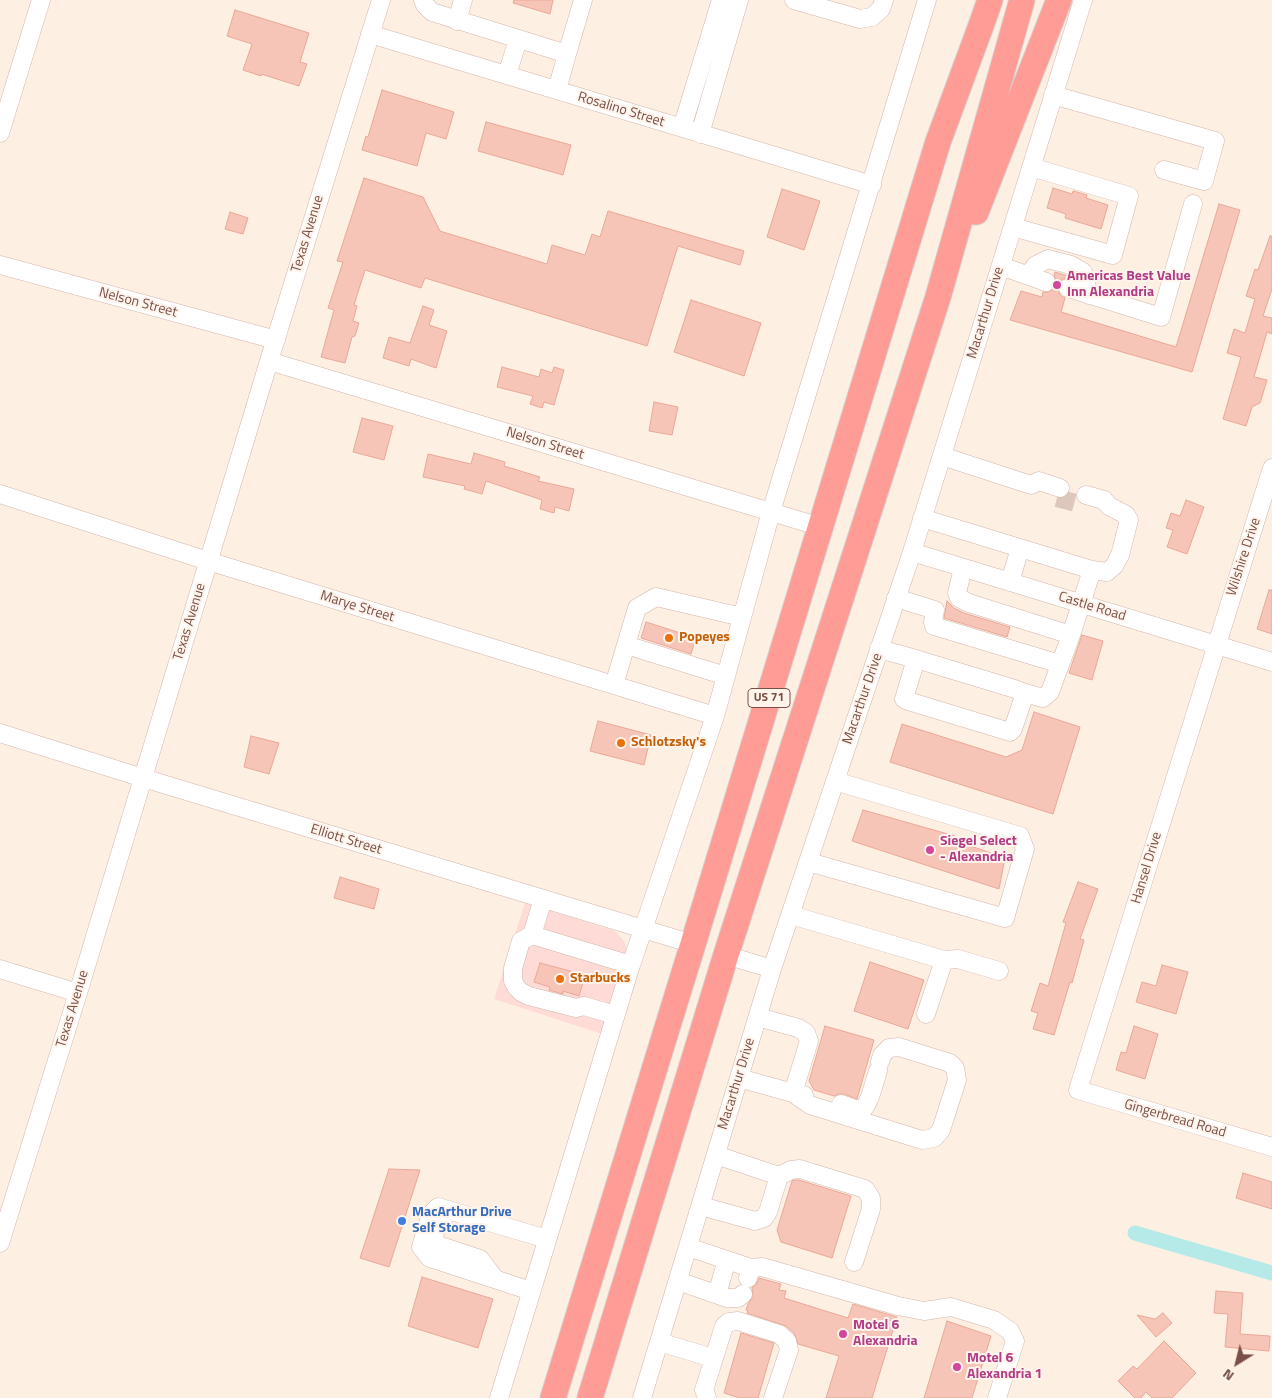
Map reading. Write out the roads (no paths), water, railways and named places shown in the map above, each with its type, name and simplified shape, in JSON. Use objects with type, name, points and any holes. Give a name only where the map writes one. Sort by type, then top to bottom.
[{"type":"highway","points":[[938,142],[972,0]]},
{"type":"highway","name":"US 71","points":[[553,1398],[938,142],[990,0]]},
{"type":"highway","name":"US 71","points":[[590,1398],[726,955],[938,297],[1022,0]]},
{"type":"highway","points":[[938,297],[974,217],[1059,0]]},
{"type":"highway","points":[[693,944],[726,955]]},
{"type":"street","points":[[0,133],[4,103],[40,0]]},
{"type":"street","name":"Texas Avenue","points":[[0,1244],[5,1210],[78,993],[269,361],[381,0]]},
{"type":"street","points":[[423,0],[432,12],[567,54]]},
{"type":"street","points":[[457,21],[463,0]]},
{"type":"street","points":[[557,90],[583,0]]},
{"type":"street","points":[[682,128],[721,0]]},
{"type":"street","points":[[700,134],[739,0]]},
{"type":"street","points":[[794,0],[860,19],[872,17],[881,9],[884,0]]},
{"type":"street","points":[[499,1398],[631,964],[715,716],[771,512],[927,0]]},
{"type":"street","name":"Macarthur Drive","points":[[642,1398],[772,969],[912,552],[1083,0]]},
{"type":"street","name":"Rosalino Street","points":[[370,34],[872,185]]},
{"type":"street","points":[[507,75],[518,39]]},
{"type":"street","points":[[1053,95],[1215,141],[1204,182],[1164,170]]},
{"type":"street","points":[[1013,227],[1113,255],[1129,196],[1031,167]]},
{"type":"street","points":[[1068,288],[1161,317],[1193,204]]},
{"type":"street","points":[[1028,275],[1036,265],[1048,259],[1071,265],[1083,272],[1089,295]]},
{"type":"street","name":"Nelson Street","points":[[0,265],[276,340]]},
{"type":"street","points":[[1001,266],[1046,282]]},
{"type":"street","name":"Nelson Street","points":[[269,361],[821,527]]},
{"type":"street","points":[[942,456],[1031,485],[1039,481],[1059,493]]},
{"type":"street","name":"Wilshire Drive","points":[[1216,645],[1272,468]]},
{"type":"street","name":"Marye Street","points":[[0,494],[208,561],[715,716]]},
{"type":"street","points":[[922,518],[1092,570],[1107,572],[1114,566],[1120,555],[1129,520],[1126,515],[1109,506],[1103,509],[1085,500]]},
{"type":"street","points":[[1010,582],[1020,548]]},
{"type":"street","name":"Castle Road","points":[[912,552],[1272,662]]},
{"type":"street","points":[[963,568],[957,593],[959,598],[987,609],[1071,634]]},
{"type":"street","points":[[880,648],[1041,698],[1050,692],[1092,570]]},
{"type":"street","points":[[614,685],[629,647],[637,608],[656,597],[742,617]]},
{"type":"street","points":[[896,598],[935,610],[934,626],[1060,664]]},
{"type":"street","name":"Hansel Drive","points":[[1078,1090],[1216,645]]},
{"type":"street","points":[[629,647],[726,676]]},
{"type":"street","points":[[916,659],[904,699],[908,701],[1010,732],[1013,729],[1025,693]]},
{"type":"street","name":"Elliott Street","points":[[0,733],[142,778],[693,944]]},
{"type":"street","points":[[809,862],[1005,918],[1025,849],[1020,836],[835,781]]},
{"type":"street","points":[[543,899],[521,973],[524,985],[615,1015]]},
{"type":"street","points":[[791,915],[944,960],[958,959],[999,971]]},
{"type":"street","points":[[532,935],[631,964]]},
{"type":"street","points":[[726,955],[772,969]]},
{"type":"street","points":[[926,1014],[944,960]]},
{"type":"street","points":[[0,969],[78,993]]},
{"type":"street","points":[[758,1017],[798,1028],[806,1033],[809,1041],[793,1093]]},
{"type":"street","points":[[740,1078],[793,1093],[814,1096],[857,1110],[865,1107],[870,1097],[882,1055],[889,1048],[899,1047],[918,1052],[950,1063],[956,1068],[954,1088],[940,1130],[934,1138],[922,1140],[810,1104],[793,1093]]},
{"type":"street","name":"Gingerbread Road","points":[[1078,1090],[1272,1147]]},
{"type":"street","points":[[716,1155],[779,1176]]},
{"type":"street","points":[[701,1206],[755,1221],[764,1218],[768,1212],[779,1176],[790,1170],[800,1169],[865,1189],[871,1198],[871,1209],[854,1262]]},
{"type":"street","points":[[532,1291],[430,1258],[421,1247],[431,1214],[438,1207],[547,1239]]},
{"type":"street","points":[[688,1247],[727,1260],[747,1280]]},
{"type":"street","points":[[717,1294],[727,1260]]},
{"type":"street","points":[[678,1281],[727,1298],[738,1298],[747,1280],[762,1267],[898,1306],[924,1311],[952,1307],[994,1320],[1010,1331],[1014,1340],[997,1398]]},
{"type":"street","points":[[707,1398],[704,1390],[713,1358],[724,1326],[729,1322],[738,1322],[779,1334],[786,1341],[789,1350],[773,1398]]},
{"type":"street","points":[[659,1342],[713,1358]]},
{"type":"waterway","points":[[1135,1233],[1272,1273]]},
{"type":"tunnel","points":[[1057,498],[1083,505]]},
{"type":"place","name":"Americas Best Value Inn Alexandria","points":[[1057,285]]},
{"type":"place","name":"Popeyes","points":[[669,638]]},
{"type":"place","name":"Schlotzsky's","points":[[621,743]]},
{"type":"place","name":"Siegel Select - Alexandria","points":[[930,850]]},
{"type":"place","name":"Starbucks","points":[[560,979]]},
{"type":"place","name":"MacArthur Drive Self Storage","points":[[402,1221]]},
{"type":"place","name":"Motel 6 Alexandria","points":[[843,1334]]},
{"type":"place","name":"Motel 6 Alexandria 1","points":[[957,1367]]}]
